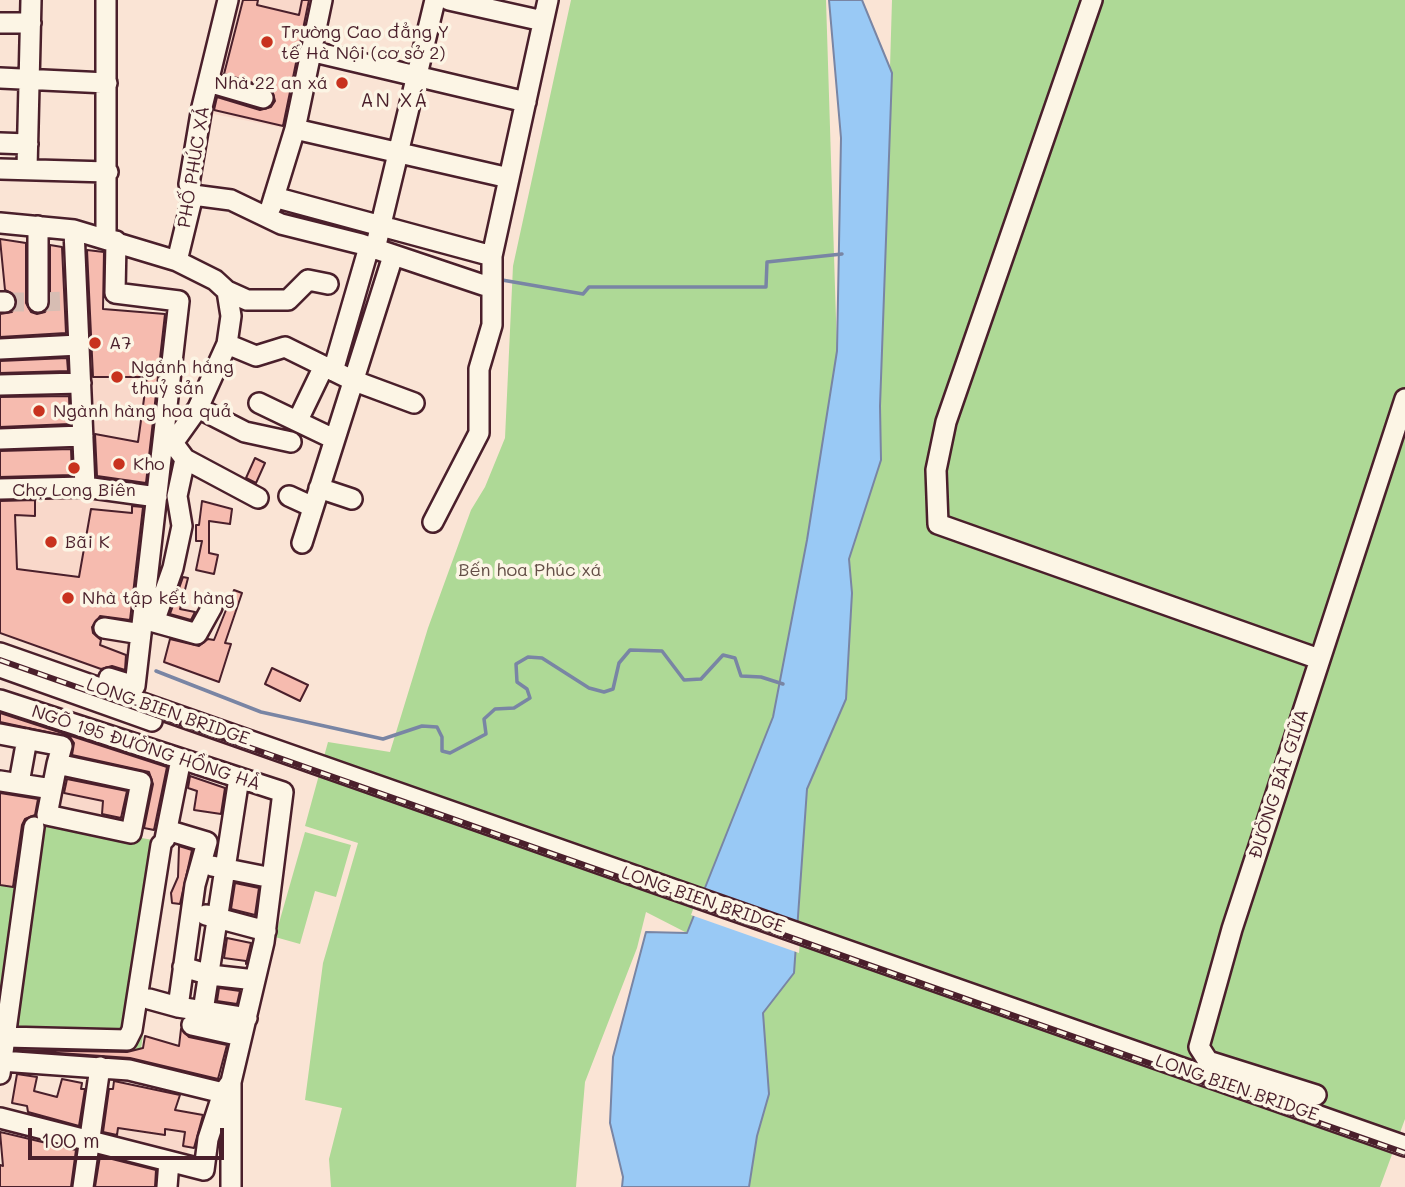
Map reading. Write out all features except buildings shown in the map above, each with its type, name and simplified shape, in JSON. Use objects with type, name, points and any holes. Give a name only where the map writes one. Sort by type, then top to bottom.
[{"type":"street","points":[[27,169],[31,0]]},
{"type":"street","points":[[0,643],[135,686],[179,301],[115,293],[108,172],[106,0]]},
{"type":"street","name":"PHỐ PHÚC XÁ","points":[[177,261],[193,195],[188,184],[208,82],[228,0]]},
{"type":"street","points":[[268,218],[295,129],[323,0]]},
{"type":"street","points":[[302,543],[352,380],[379,250],[379,228],[435,0]]},
{"type":"street","points":[[449,0],[543,21]]},
{"type":"street","points":[[433,522],[479,433],[479,369],[492,325],[492,256],[548,0]]},
{"type":"street","points":[[1092,0],[946,422],[936,470],[938,524],[1319,659]]},
{"type":"street","points":[[0,23],[31,23]]},
{"type":"street","points":[[310,51],[526,102]]},
{"type":"street","points":[[0,78],[107,83]]},
{"type":"street","points":[[208,82],[263,98]]},
{"type":"street","points":[[295,129],[509,178]]},
{"type":"street","points":[[0,143],[28,144]]},
{"type":"street","points":[[0,169],[108,172]]},
{"type":"street","points":[[193,195],[231,200],[268,218],[379,250],[492,288]]},
{"type":"street","points":[[274,197],[379,228],[492,256]]},
{"type":"street","points":[[0,223],[74,230],[111,239],[177,261],[215,279],[227,291],[247,300],[288,300],[308,280],[328,284]]},
{"type":"street","points":[[38,226],[38,302]]},
{"type":"street","points":[[74,230],[73,301],[79,345],[85,487]]},
{"type":"street","points":[[298,420],[328,368],[379,250]]},
{"type":"street","points":[[227,291],[232,316],[227,344],[198,408],[173,443],[186,459],[258,498]]},
{"type":"street","points":[[227,344],[256,356],[285,347],[352,380],[414,404]]},
{"type":"street","points":[[0,349],[79,345]]},
{"type":"street","points":[[0,385],[81,383]]},
{"type":"street","name":"ĐƯỜNG BÃI GIỮA","points":[[1316,1096],[1208,1061],[1199,1047],[1232,929],[1405,399]]},
{"type":"street","points":[[259,403],[334,439]]},
{"type":"street","points":[[198,408],[245,432],[291,442]]},
{"type":"street","points":[[0,439],[83,436]]},
{"type":"street","points":[[186,459],[177,496],[182,526],[173,568],[154,622],[197,634],[212,607]]},
{"type":"street","points":[[0,489],[85,487],[157,497]]},
{"type":"street","points":[[289,496],[352,499]]},
{"type":"street","points":[[104,628],[141,634]]},
{"type":"street","name":"LONG BIEN BRIDGE","points":[[0,653],[1405,1146]]},
{"type":"street","name":"LONG BIEN BRIDGE","points":[[0,667],[1405,1160]]},
{"type":"street","name":"NGÕ 195 ĐƯỜNG HỒNG HÀ","points":[[0,700],[283,792],[266,931],[244,1027],[227,1087],[208,1139],[204,1170],[169,1161]]},
{"type":"street","points":[[0,734],[62,746],[57,764],[47,815],[131,833],[141,782],[57,764]]},
{"type":"street","points":[[27,740],[9,782],[52,789]]},
{"type":"street","points":[[5,1037],[127,1040],[132,1030],[164,838],[181,759]]},
{"type":"street","points":[[198,1018],[210,975],[223,867],[239,778]]},
{"type":"street","points":[[34,827],[1,1067],[100,1067],[227,1087],[231,1187]]},
{"type":"street","points":[[164,838],[206,842],[191,911],[177,1007]]},
{"type":"street","points":[[200,864],[272,878]]},
{"type":"street","points":[[191,911],[266,931]]},
{"type":"street","points":[[183,967],[210,975],[255,981]]},
{"type":"street","points":[[149,999],[177,1007],[198,1018],[244,1027]]},
{"type":"street","points":[[83,1187],[100,1067]]},
{"type":"street","points":[[0,1118],[169,1161],[167,1187]]},
{"type":"shaded area","name":"Trường Cao đẳng Y tế Hà Nội (cơ sở 2)","points":[[235,0],[321,0],[288,129],[209,113]]},
{"type":"shaded area","name":"Chợ Long Biên","points":[[0,239],[107,252],[103,309],[164,313],[168,318],[133,585],[136,586],[132,680],[0,633]]},
{"type":"shaded area","points":[[59,767],[108,777],[99,823],[50,813]]},
{"type":"shaded area","points":[[117,1100],[210,1114],[200,1149],[188,1147],[186,1162],[99,1139],[102,1117],[113,1119]]},
{"type":"green space","name":"Bến hoa Phúc xá","points":[[571,0],[826,0],[837,351],[807,540],[773,717],[687,933],[646,912],[637,948],[585,1082],[576,1187],[331,1187],[329,1159],[342,1108],[305,1100],[323,963],[358,843],[305,826],[328,742],[390,752],[428,628],[471,510],[485,487],[505,438],[513,266]]},
{"type":"green space","points":[[892,0],[1405,0],[1405,1119],[1380,1187],[749,1187],[757,1136],[769,1094],[763,1012],[794,973],[807,789],[846,699],[852,593],[849,559],[881,460],[880,406]]},
{"type":"green space","points":[[0,813],[170,843],[139,1063],[0,1058]]},
{"type":"green space","points":[[305,832],[351,845],[336,897],[315,891],[300,944],[275,937]]},
{"type":"water","points":[[829,0],[862,0],[892,73],[880,406],[881,460],[849,559],[852,593],[846,699],[807,789],[794,973],[763,1013],[769,1094],[757,1136],[749,1187],[622,1187],[623,1177],[610,1123],[613,1057],[646,932],[687,933],[773,717],[807,540],[837,351],[841,138]]},
{"type":"pier","points":[[699,893],[801,929],[799,953],[691,915]]},
{"type":"waterway","points":[[502,280],[583,294],[589,287],[766,287],[767,262],[842,254]]},
{"type":"waterway","points":[[156,671],[261,712],[383,739],[422,726],[437,727],[442,737],[442,751],[450,753],[486,734],[484,719],[495,709],[514,708],[530,698],[527,689],[517,682],[516,664],[528,657],[542,658],[589,688],[604,692],[613,689],[619,663],[630,650],[662,651],[684,680],[701,679],[723,655],[735,658],[741,676],[761,677],[783,684]]},
{"type":"tunnel","points":[[41,302],[68,301]]},
{"type":"tunnel","points":[[5,302],[34,302]]},
{"type":"railway","points":[[0,660],[1405,1153]]},
{"type":"place","name":"Trường Cao đẳng Y tế Hà Nội (cơ sở 2)","points":[[267,42]]},
{"type":"place","name":"Nhà 22 an xá","points":[[342,83]]},
{"type":"place","name":"A7","points":[[95,343]]},
{"type":"place","name":"Ngành hàng thuỷ sản","points":[[117,377]]},
{"type":"place","name":"Ngành hàng hoa quả","points":[[39,411]]},
{"type":"place","name":"Kho","points":[[119,464]]},
{"type":"place","name":"Chợ Long Biên","points":[[74,468]]},
{"type":"place","name":"Bãi K","points":[[51,542]]},
{"type":"place","name":"Nhà tập kết hàng","points":[[68,598]]},
{"type":"district","name":"AN XÁ","points":[[395,101]]}]
